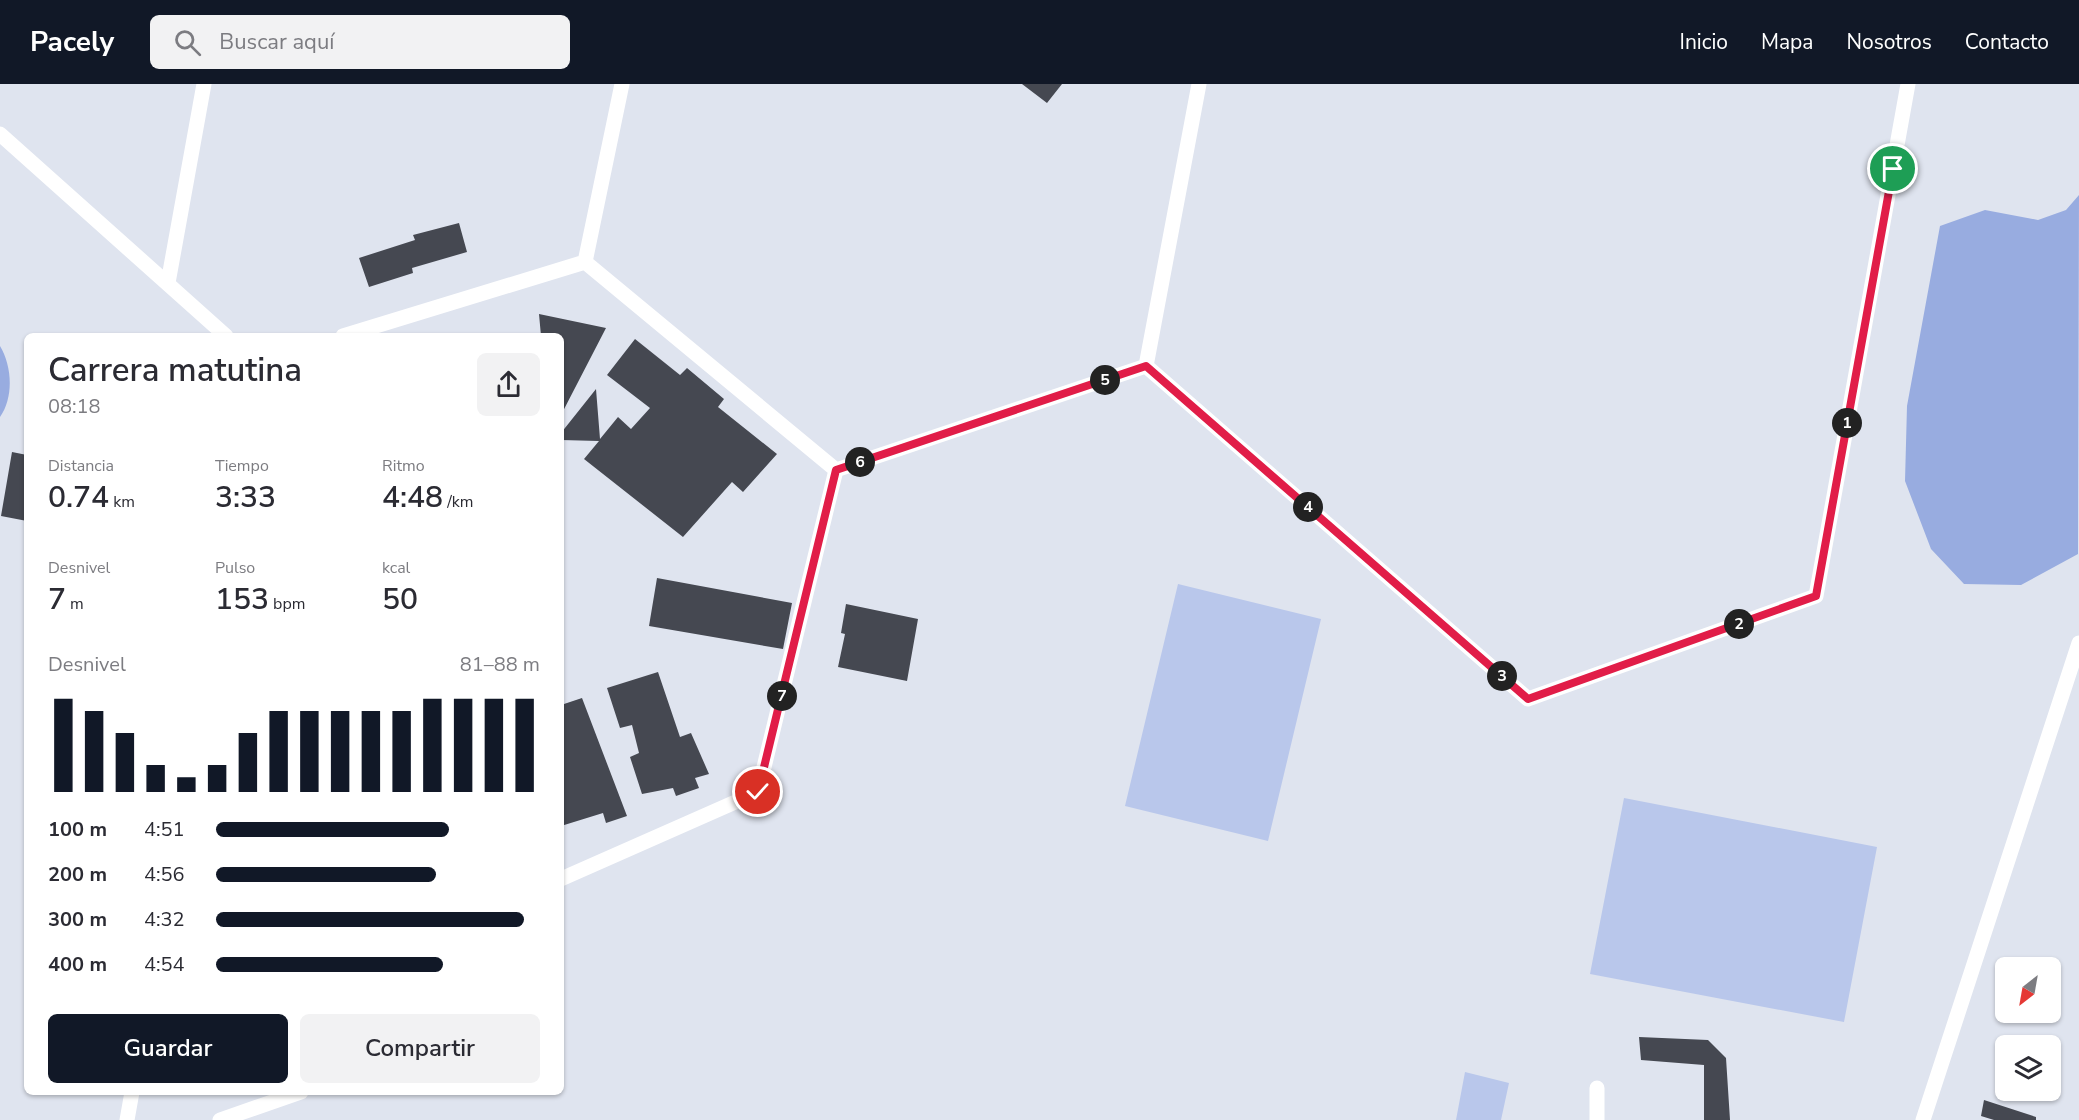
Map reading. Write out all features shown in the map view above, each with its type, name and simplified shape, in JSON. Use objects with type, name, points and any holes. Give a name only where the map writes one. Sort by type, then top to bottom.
[{"type":"street","points":[[168,283],[204,84]]},
{"type":"street","points":[[585,262],[622,84]]},
{"type":"street","points":[[1146,366],[1199,84]]},
{"type":"street","points":[[1146,366],[1528,699],[1816,596],[1908,84]]},
{"type":"street","points":[[0,134],[223,333]]},
{"type":"street","points":[[353,333],[585,262]]},
{"type":"street","points":[[585,262],[836,470]]},
{"type":"street","points":[[836,470],[1146,366]]},
{"type":"street","points":[[564,878],[758,792],[836,470]]},
{"type":"street","points":[[1923,1120],[2079,643]]},
{"type":"street","points":[[1597,1088],[1597,1120]]},
{"type":"street","points":[[127,1120],[131,1095]]},
{"type":"street","points":[[220,1120],[293,1095]]},
{"type":"shaded area","points":[[2079,195],[2078,554],[2021,585],[1964,584],[1931,549],[1905,481],[1907,406],[1940,226],[1985,210],[2038,220],[2066,210]]},
{"type":"shaded area","points":[[0,346],[7,363],[10,382],[8,400],[0,417]]},
{"type":"shaded area","points":[[1178,584],[1321,619],[1268,841],[1125,806]]},
{"type":"shaded area","points":[[1624,798],[1877,847],[1844,1022],[1590,974]]},
{"type":"shaded area","points":[[1465,1072],[1509,1083],[1501,1120],[1456,1120]]},
{"type":"building","points":[[1022,84],[1062,84],[1047,103]]},
{"type":"building","points":[[459,223],[467,252],[412,268],[413,273],[369,287],[359,258],[415,240],[413,235]]},
{"type":"building","points":[[539,314],[606,328],[564,409],[564,333],[541,333]]},
{"type":"building","points":[[635,339],[680,375],[687,368],[724,399],[718,407],[777,454],[743,492],[732,482],[683,537],[584,459],[599,441],[564,440],[564,429],[596,389],[600,439],[618,417],[631,429],[650,408],[607,375]]},
{"type":"building","points":[[12,452],[24,454],[24,520],[1,516]]},
{"type":"building","points":[[657,578],[792,603],[783,649],[649,626]]},
{"type":"building","points":[[846,604],[918,619],[907,681],[838,667],[845,634],[841,633]]},
{"type":"building","points":[[658,672],[680,737],[691,733],[709,774],[695,778],[699,788],[676,796],[673,788],[642,794],[630,757],[639,753],[632,725],[620,728],[607,688]]},
{"type":"building","points":[[582,698],[627,816],[606,823],[603,813],[564,825],[564,704]]},
{"type":"building","points":[[1639,1037],[1708,1040],[1726,1058],[1730,1120],[1704,1120],[1704,1065],[1641,1060]]},
{"type":"building","points":[[1984,1100],[2036,1117],[2036,1120],[1994,1120],[1981,1116]]},
{"type":"route","points":[[758,792],[836,470],[1146,366],[1528,699],[1816,596],[1893,169]]}]
